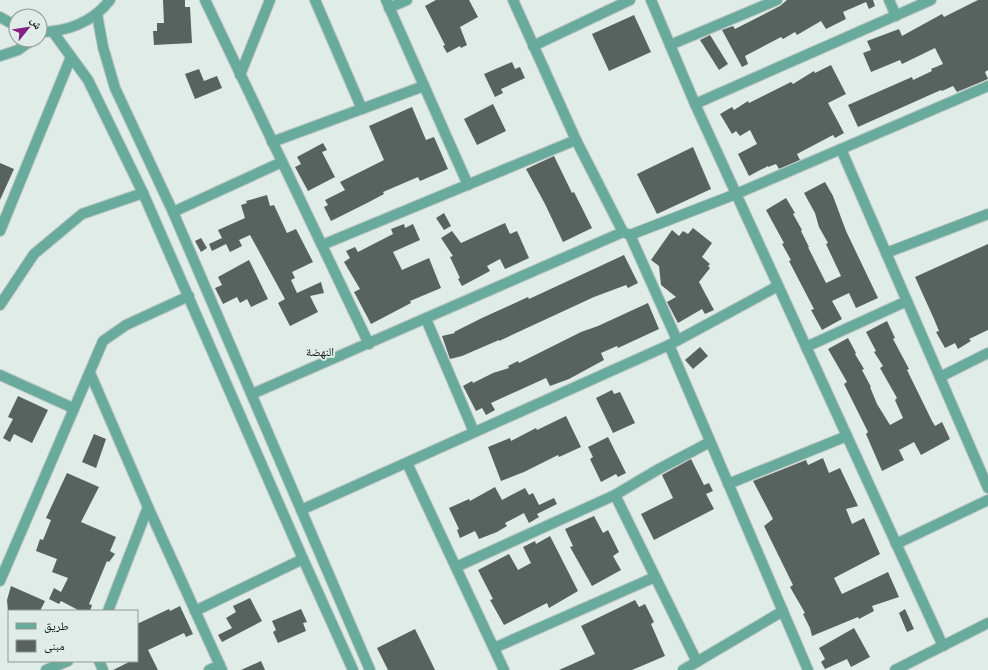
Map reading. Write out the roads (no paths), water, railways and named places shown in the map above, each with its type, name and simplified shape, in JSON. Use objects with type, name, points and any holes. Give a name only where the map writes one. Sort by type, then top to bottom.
[{"type":"street","points":[[48,32],[74,28],[97,14],[110,0]]},
{"type":"street","points":[[205,0],[369,344]]},
{"type":"street","points":[[240,75],[270,0]]},
{"type":"street","points":[[315,0],[362,109]]},
{"type":"street","points":[[407,0],[388,4],[468,185]]},
{"type":"street","points":[[513,0],[576,140],[626,233],[673,343],[710,442],[808,670]]},
{"type":"street","points":[[533,46],[630,0]]},
{"type":"street","points":[[651,0],[695,104],[943,646]]},
{"type":"street","points":[[670,45],[777,0]]},
{"type":"street","points":[[889,0],[896,16]]},
{"type":"street","points":[[695,104],[931,0]]},
{"type":"street","points":[[97,14],[103,47],[115,88],[173,212],[370,670]]},
{"type":"street","points":[[53,32],[88,80],[143,193],[303,559],[354,670]]},
{"type":"street","points":[[0,56],[21,48]]},
{"type":"street","points":[[0,231],[71,57]]},
{"type":"street","points":[[272,142],[424,86]]},
{"type":"street","points":[[252,394],[626,233],[736,194],[988,86]]},
{"type":"street","points":[[322,245],[576,140]]},
{"type":"street","points":[[841,149],[988,488]]},
{"type":"street","points":[[173,212],[282,162]]},
{"type":"street","points":[[0,305],[34,254],[82,214],[143,193]]},
{"type":"street","points":[[886,253],[988,214]]},
{"type":"street","points":[[301,510],[673,343],[778,286]]},
{"type":"street","points":[[0,581],[103,341],[126,325],[189,296]]},
{"type":"street","points":[[806,347],[907,302]]},
{"type":"street","points":[[426,318],[474,432]]},
{"type":"street","points":[[940,376],[988,354]]},
{"type":"street","points":[[90,373],[148,507],[221,667],[209,670]]},
{"type":"street","points":[[0,375],[73,408]]},
{"type":"street","points":[[728,484],[847,436]]},
{"type":"street","points":[[456,567],[615,495],[657,470],[710,442]]},
{"type":"street","points":[[407,463],[504,670]]},
{"type":"street","points":[[615,495],[697,662]]},
{"type":"street","points":[[896,544],[988,500]]},
{"type":"street","points":[[108,610],[148,507]]},
{"type":"street","points":[[195,611],[303,559]]},
{"type":"street","points":[[494,648],[655,576]]},
{"type":"street","points":[[683,670],[783,611]]},
{"type":"street","points":[[895,670],[988,623]]},
{"type":"street","points":[[46,670],[66,662]]},
{"type":"district","name":"النهضة","points":[[320,352]]}]
